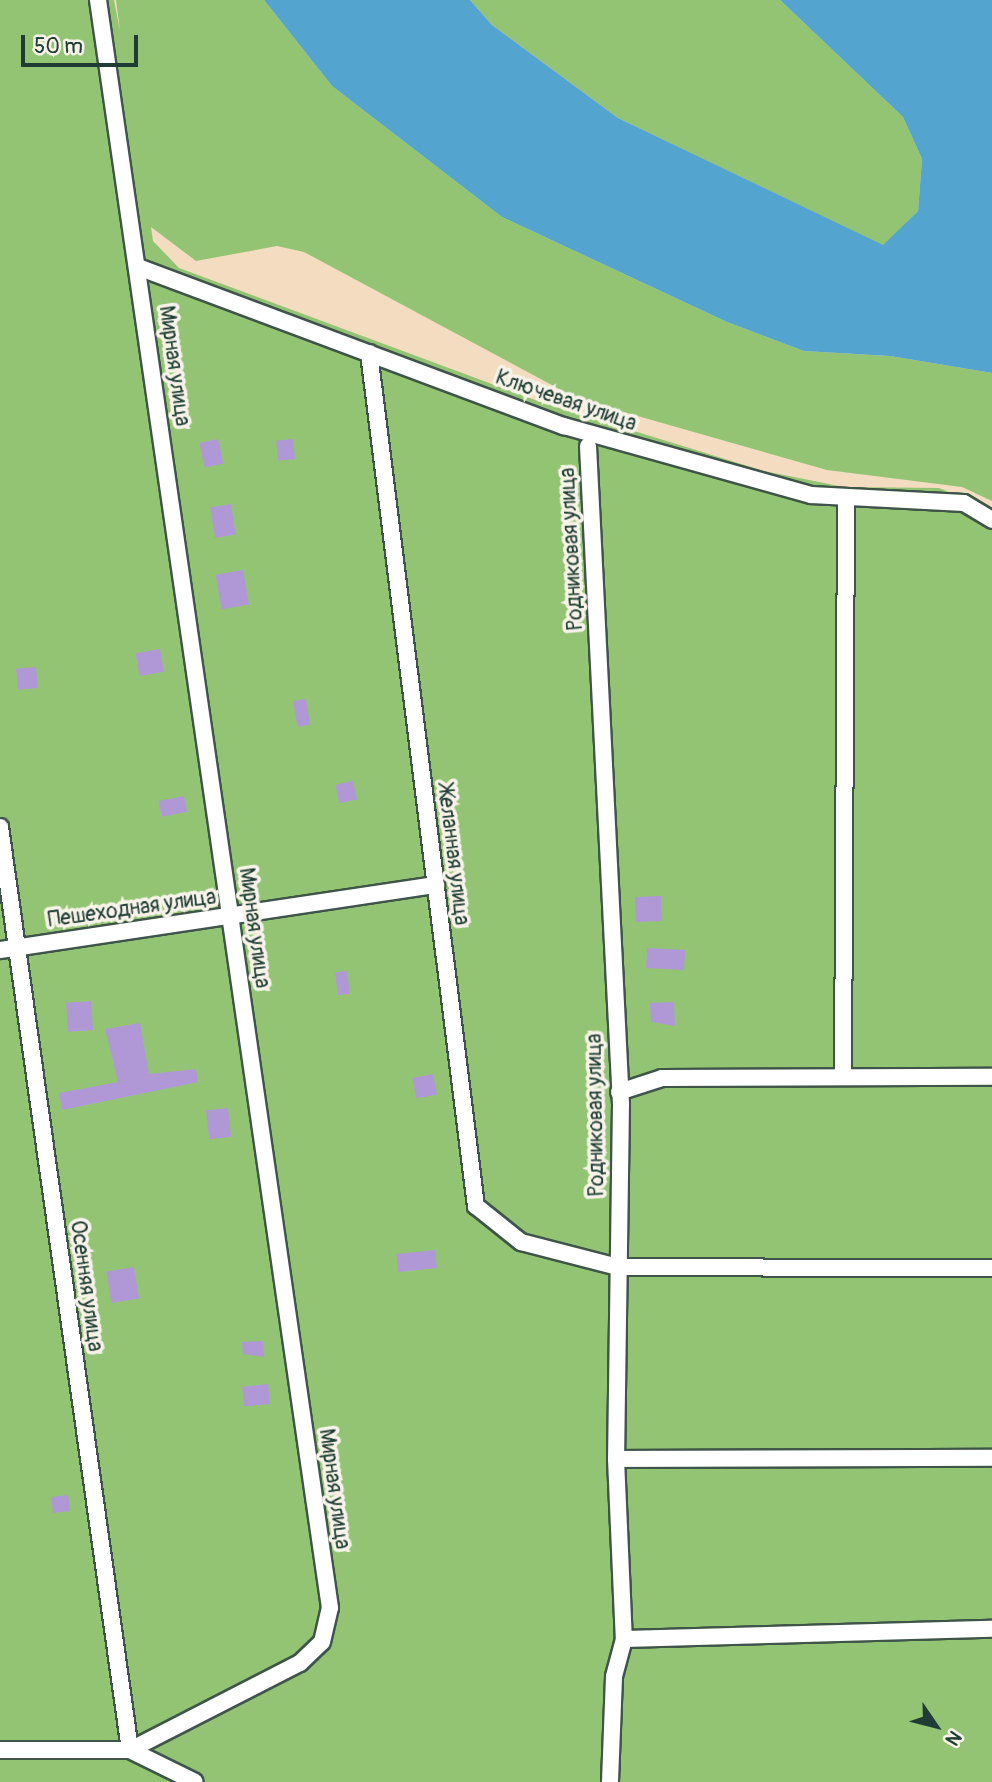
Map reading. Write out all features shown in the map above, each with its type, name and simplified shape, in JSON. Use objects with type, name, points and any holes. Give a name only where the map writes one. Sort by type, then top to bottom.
[{"type":"street","name":"Мирная улица","points":[[98,0],[330,1608],[322,1642],[300,1662],[130,1750]]},
{"type":"street","name":"Ключевая улица","points":[[138,267],[564,426],[765,485],[846,501],[964,503],[992,520]]},
{"type":"street","name":"Желанная улица","points":[[369,353],[476,1206],[521,1242],[618,1267],[992,1268]]},
{"type":"street","name":"Родниковая улица","points":[[588,446],[619,1093],[616,1459],[624,1639],[614,1677],[610,1782]]},
{"type":"street","points":[[843,1077],[846,501]]},
{"type":"street","name":"Осенняя улица","points":[[0,827],[130,1750]]},
{"type":"street","name":"Пешеходная улица","points":[[0,950],[436,885]]},
{"type":"street","points":[[619,1093],[662,1078],[992,1076]]},
{"type":"street","points":[[616,1459],[992,1458]]},
{"type":"street","points":[[624,1639],[992,1629]]},
{"type":"street","points":[[0,1750],[130,1750],[195,1782]]},
{"type":"green space","points":[[0,0],[114,0],[120,31],[116,0],[264,0],[332,86],[502,217],[727,322],[804,351],[890,356],[992,373],[992,501],[962,487],[827,470],[578,399],[304,252],[277,246],[196,261],[151,227],[153,241],[179,268],[543,403],[764,471],[844,487],[939,488],[992,509],[992,1782],[0,1782]]},
{"type":"green space","points":[[470,0],[780,0],[903,117],[922,159],[918,211],[883,246],[618,118],[492,25]]},
{"type":"water","points":[[264,0],[470,0],[492,25],[618,118],[883,245],[918,211],[922,159],[903,117],[780,0],[992,0],[992,373],[890,356],[804,351],[727,322],[502,217],[332,86]]},
{"type":"building","points":[[218,439],[223,463],[205,467],[199,443]]},
{"type":"building","points":[[293,439],[295,459],[278,461],[276,441]]},
{"type":"building","points":[[231,504],[236,535],[215,538],[210,507]]},
{"type":"building","points":[[243,570],[249,604],[222,609],[215,575]]},
{"type":"building","points":[[160,649],[164,672],[139,676],[135,653]]},
{"type":"building","points":[[36,667],[38,688],[18,690],[16,669]]},
{"type":"building","points":[[306,699],[310,725],[297,727],[293,701]]},
{"type":"building","points":[[353,781],[357,800],[339,803],[335,785]]},
{"type":"building","points":[[184,796],[187,812],[162,817],[158,801]]},
{"type":"building","points":[[661,896],[662,921],[636,922],[635,897]]},
{"type":"building","points":[[647,948],[685,950],[684,970],[646,968]]},
{"type":"building","points":[[347,971],[350,994],[338,995],[335,972]]},
{"type":"building","points":[[91,1001],[93,1030],[68,1032],[66,1003]]},
{"type":"building","points":[[674,1002],[675,1026],[651,1022],[650,1003]]},
{"type":"building","points":[[140,1023],[149,1074],[196,1069],[198,1082],[62,1110],[59,1093],[118,1082],[105,1029]]},
{"type":"building","points":[[433,1074],[437,1095],[416,1099],[412,1078]]},
{"type":"building","points":[[228,1108],[231,1137],[209,1139],[206,1110]]},
{"type":"building","points":[[435,1250],[437,1268],[398,1272],[396,1254]]},
{"type":"building","points":[[134,1267],[139,1299],[111,1303],[106,1271]]},
{"type":"building","points":[[263,1341],[264,1357],[243,1354],[242,1342]]},
{"type":"building","points":[[268,1384],[270,1404],[244,1407],[242,1387]]},
{"type":"building","points":[[68,1495],[70,1511],[53,1513],[51,1497]]}]
